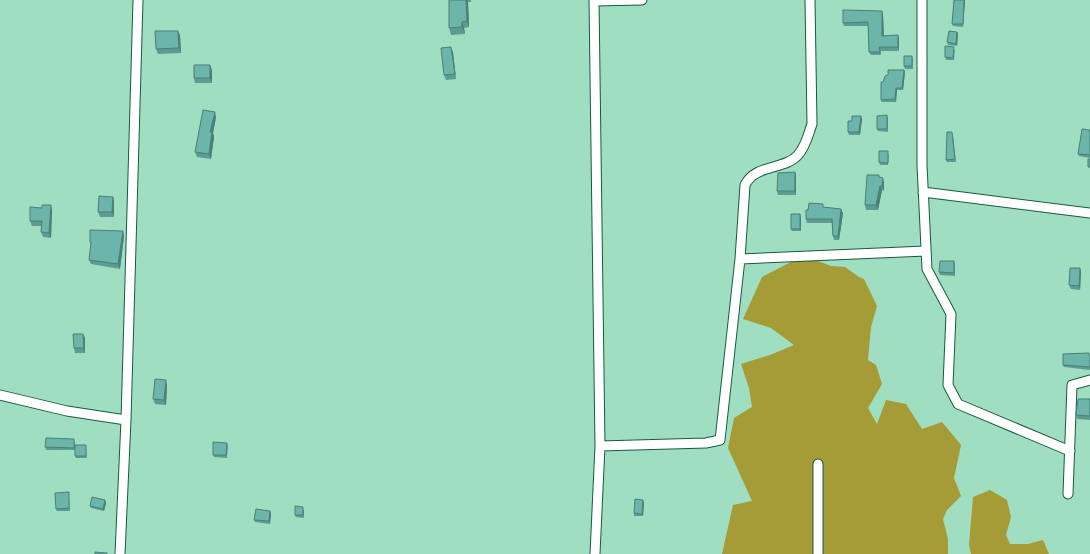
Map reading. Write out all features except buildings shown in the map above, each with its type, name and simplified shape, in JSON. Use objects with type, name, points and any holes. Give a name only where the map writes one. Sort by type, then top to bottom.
[{"type":"street","points":[[120,554],[126,420],[138,0]]},
{"type":"street","points":[[595,554],[600,446],[594,1],[642,0]]},
{"type":"street","points":[[600,446],[706,443],[720,440],[740,259],[745,185],[747,180],[756,173],[797,157],[806,142],[812,124],[810,0]]},
{"type":"street","points":[[922,0],[924,192],[927,269],[951,314],[948,385],[958,404],[1070,451]]},
{"type":"street","points":[[924,192],[1090,213]]},
{"type":"street","points":[[740,259],[926,251]]},
{"type":"street","points":[[1068,494],[1072,385],[1090,380]]},
{"type":"street","points":[[0,395],[67,411],[126,420]]},
{"type":"street","points":[[818,464],[818,554]]},
{"type":"shaded area","points":[[813,259],[831,266],[845,267],[864,279],[877,306],[871,327],[868,360],[876,365],[882,384],[868,408],[877,424],[886,400],[906,404],[922,429],[942,422],[961,445],[954,478],[961,496],[947,510],[943,519],[948,539],[948,554],[722,554],[733,505],[752,501],[728,448],[734,418],[752,407],[749,388],[741,364],[794,345],[771,328],[743,319],[762,277],[791,262]]},
{"type":"shaded area","points":[[990,490],[1007,500],[1011,517],[1006,535],[1010,544],[1028,544],[1043,540],[1049,554],[971,554],[969,544],[973,497]]}]
